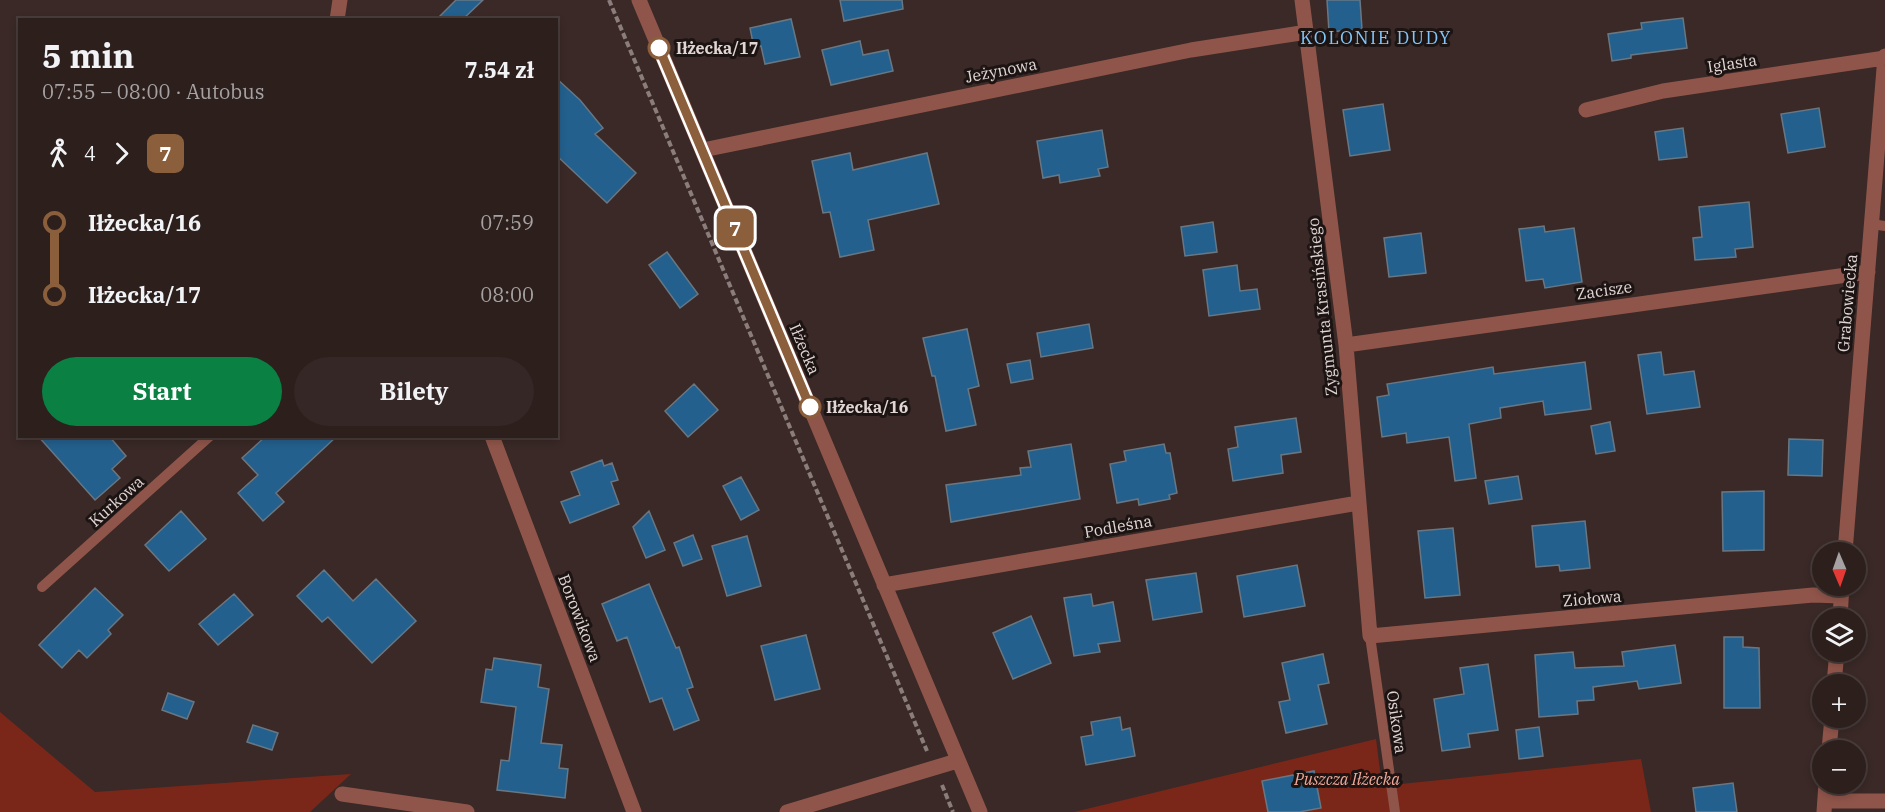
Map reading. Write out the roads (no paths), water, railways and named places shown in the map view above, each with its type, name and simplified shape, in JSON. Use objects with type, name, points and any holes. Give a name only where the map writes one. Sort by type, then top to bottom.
[{"type":"street","points":[[337,18],[340,0]]},
{"type":"street","name":"Iłżecka","points":[[639,0],[980,812]]},
{"type":"street","name":"Zygmunta Krasińskiego","points":[[1302,0],[1346,345],[1370,636]]},
{"type":"street","name":"Jeżynowa","points":[[703,150],[1191,50],[1307,32]]},
{"type":"street","name":"Iglasta","points":[[1586,110],[1663,91],[1885,57]]},
{"type":"street","name":"Grabowiecka","points":[[1846,542],[1868,272],[1878,225],[1885,57]]},
{"type":"street","name":"Zacisze","points":[[1346,345],[1868,272]]},
{"type":"street","name":"Borowikowa","points":[[493,438],[634,812]]},
{"type":"street","name":"Podleśna","points":[[884,585],[1358,503]]},
{"type":"street","name":"Ziołowa","points":[[1370,636],[1812,595]]},
{"type":"street","points":[[787,812],[957,761]]},
{"type":"street","points":[[342,794],[467,812]]},
{"type":"street","points":[[1824,807],[1885,801]]},
{"type":"lane","name":"Kurkowa","points":[[42,587],[208,438]]},
{"type":"lane","name":"Osikowa","points":[[1370,636],[1395,812]]},
{"type":"place","name":"Iłżecka/17","points":[[659,48]]},
{"type":"place","name":"Iłżecka/16","points":[[810,407]]},
{"type":"district","name":"KOLONIE DUDY","points":[[1376,37]]},
{"type":"park label","name":"Puszcza Iłżecka","points":[[1347,779]]}]
